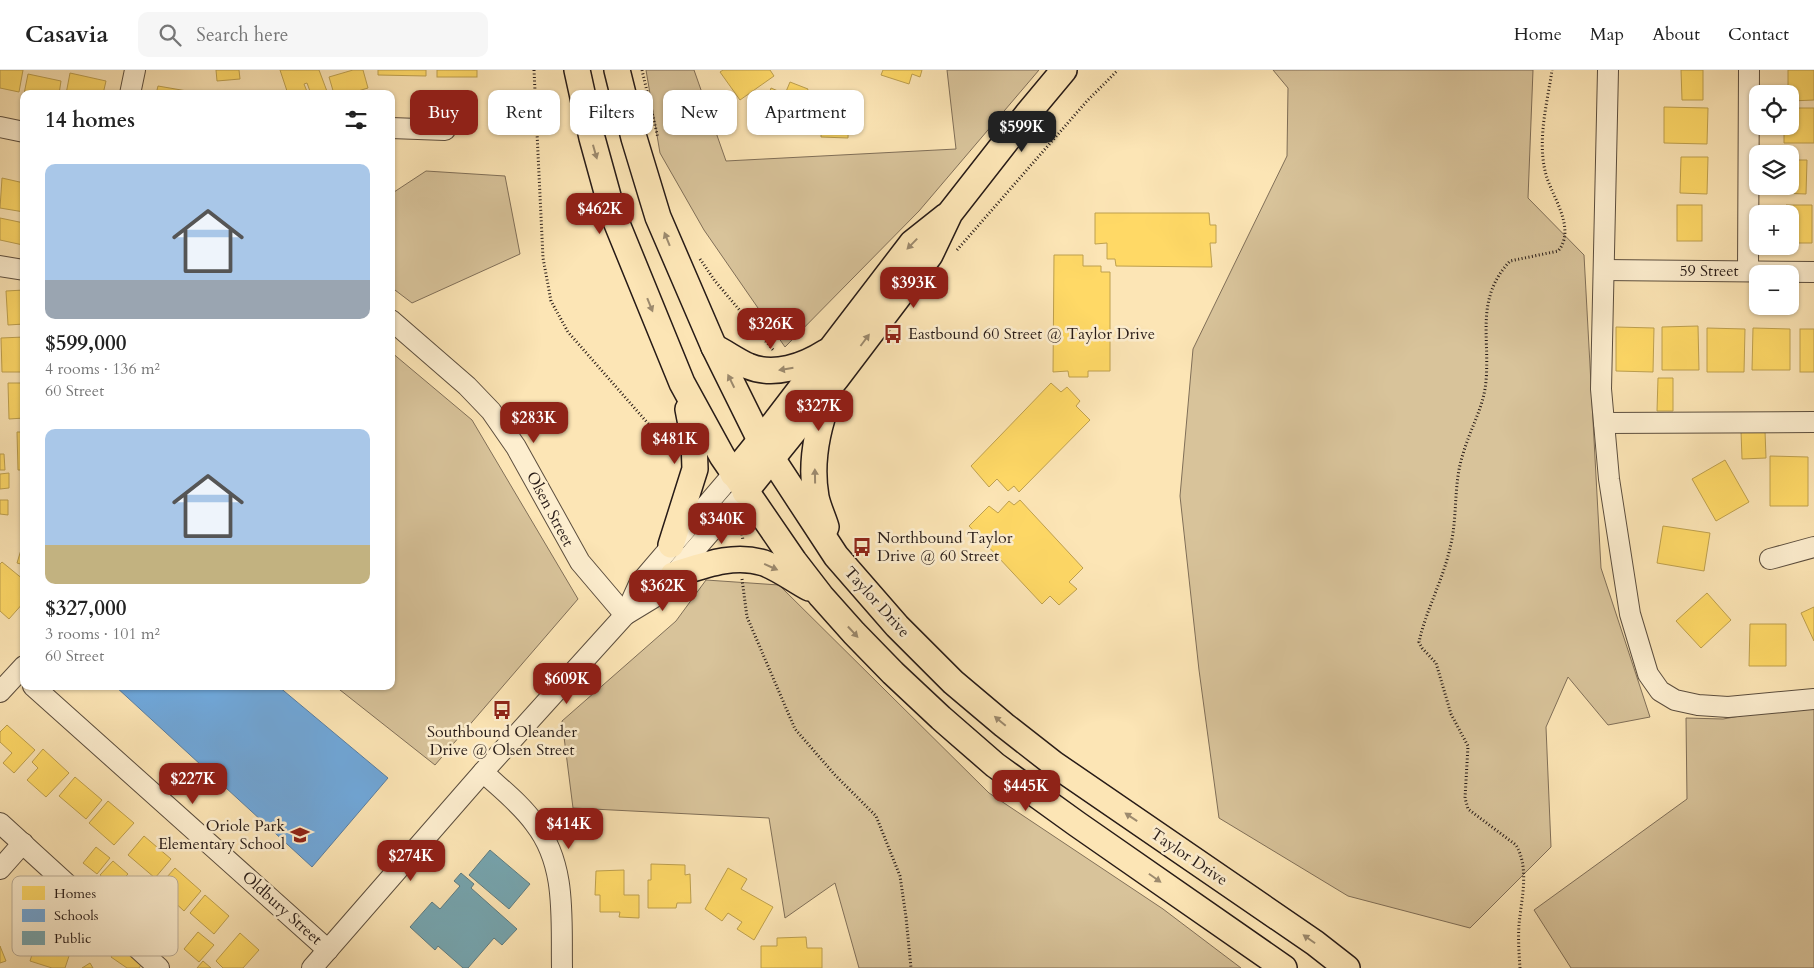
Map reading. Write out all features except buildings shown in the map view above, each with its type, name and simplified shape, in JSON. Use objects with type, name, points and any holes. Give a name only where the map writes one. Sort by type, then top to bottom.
[{"type":"main road","points":[[577,70],[592,138],[613,214],[682,383],[739,483],[821,596],[893,674],[995,765],[1284,968]]},
{"type":"main road","name":"Taylor Drive","points":[[617,70],[634,138],[658,217],[714,348],[766,450],[836,556],[897,626],[953,682],[1004,725],[1054,764],[1315,943],[1347,968]]},
{"type":"main road","points":[[739,483],[766,450],[836,379],[930,255],[950,213],[1064,70]]},
{"type":"main road","points":[[766,450],[830,350],[912,243],[950,213]]},
{"type":"main road","points":[[714,348],[749,367],[777,370],[808,363],[830,350]]},
{"type":"main road","points":[[836,379],[817,434],[814,472],[816,498],[836,556]]},
{"type":"main road","points":[[672,545],[695,462],[692,424],[682,383]]},
{"type":"main road","points":[[673,575],[731,559],[754,561],[779,570],[821,596]]},
{"type":"street","points":[[131,90],[135,70]]},
{"type":"street","points":[[1608,70],[1601,389],[1609,478],[1630,614],[1648,674],[1660,691],[1675,700],[1698,706],[1718,707],[1814,699]]},
{"type":"street","points":[[1748,271],[1749,70]]},
{"type":"street","points":[[0,127],[20,131]]},
{"type":"street","points":[[395,128],[410,129]]},
{"type":"street","points":[[0,266],[20,269]]},
{"type":"street","name":"59 Street","points":[[1604,270],[1814,272]]},
{"type":"street","name":"Olsen Street","points":[[395,323],[467,386],[491,411],[516,447],[580,562],[625,615]]},
{"type":"street","points":[[1604,423],[1814,422]]},
{"type":"street","points":[[625,615],[639,584],[672,545],[739,483]]},
{"type":"street","points":[[312,968],[483,772],[625,615],[653,598],[673,575],[739,483]]},
{"type":"street","points":[[1770,559],[1814,547]]},
{"type":"street","points":[[0,692],[20,674]]},
{"type":"street","name":"Oldbury Street","points":[[37,690],[328,950]]},
{"type":"street","points":[[483,772],[522,807],[536,824],[554,860],[560,890],[562,968]]},
{"type":"street","points":[[0,823],[58,876]]},
{"type":"street","points":[[0,870],[23,844]]},
{"type":"street","points":[[146,956],[159,968]]},
{"type":"path","points":[[534,70],[543,258],[551,301],[568,332],[677,458]]},
{"type":"path","points":[[642,70],[659,143]]},
{"type":"path","points":[[957,250],[1087,101],[1118,70]]},
{"type":"path","points":[[1520,968],[1518,928],[1524,867],[1520,852],[1516,846],[1468,810],[1466,798],[1468,746],[1451,714],[1436,663],[1419,642],[1450,549],[1458,472],[1462,454],[1484,398],[1486,381],[1486,309],[1491,291],[1510,262],[1558,251],[1564,241],[1565,234],[1562,217],[1548,179],[1542,148],[1552,70]]},
{"type":"path","points":[[698,256],[715,281],[773,348],[776,354]]},
{"type":"path","points":[[740,521],[743,541]]},
{"type":"path","points":[[742,572],[747,616],[795,729],[835,775],[876,816],[900,876],[911,968]]},
{"type":"shaded area","points":[[646,70],[694,70],[701,90],[663,90],[663,135],[717,135],[726,161],[956,149],[947,70],[1039,70],[919,211],[785,347],[704,230],[660,153],[653,112],[653,90],[649,90]]},
{"type":"shaded area","points":[[1273,70],[1533,70],[1528,198],[1584,255],[1601,568],[1650,717],[1608,725],[1568,677],[1546,727],[1551,847],[1470,928],[1348,896],[1219,818],[1199,670],[1180,496],[1193,349],[1287,156],[1288,88]]},
{"type":"shaded area","points":[[426,171],[505,176],[520,254],[412,303],[395,290],[395,191]]},
{"type":"shaded area","points":[[395,355],[472,420],[578,599],[435,765],[340,690],[395,690]]},
{"type":"shaded area","points":[[706,580],[779,585],[989,793],[1163,909],[1241,968],[859,968],[835,883],[785,918],[769,818],[573,808],[562,721],[676,621]]},
{"type":"shaded area","points":[[1814,703],[1814,968],[1571,968],[1534,910],[1687,799],[1686,718],[1723,719]]},
{"type":"place","name":"Eastbound 60 Street @ Taylor Drive","points":[[893,334]]},
{"type":"place","name":"Northbound Taylor Drive @ 60 Street","points":[[862,547]]},
{"type":"place","name":"Southbound Oleander Drive @ Olsen Street","points":[[502,710]]},
{"type":"place","name":"Oriole Park Elementary School","points":[[300,835]]}]
